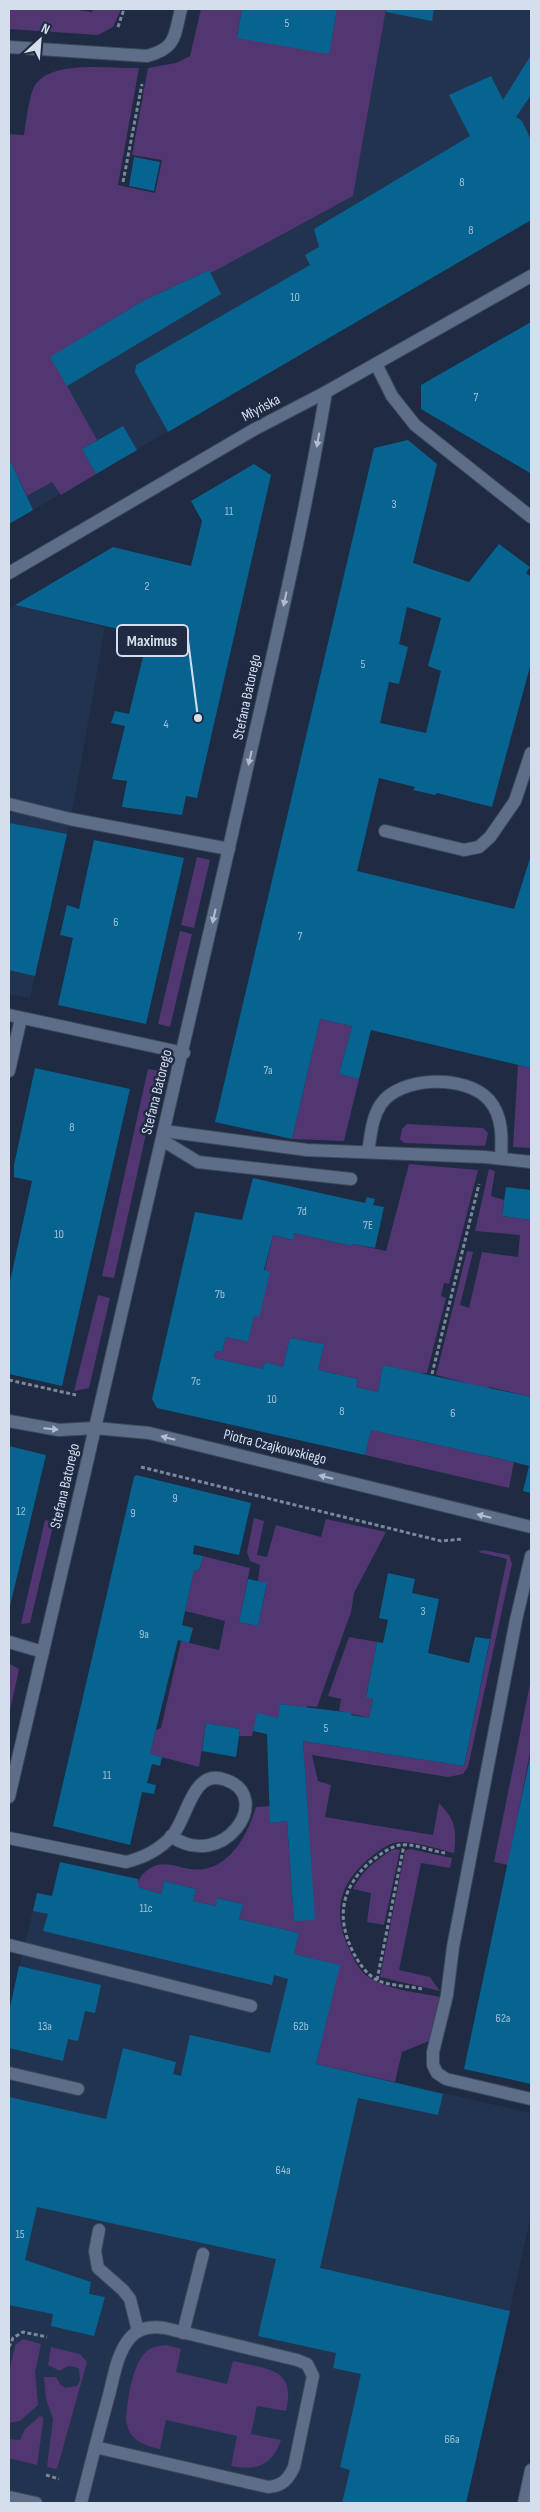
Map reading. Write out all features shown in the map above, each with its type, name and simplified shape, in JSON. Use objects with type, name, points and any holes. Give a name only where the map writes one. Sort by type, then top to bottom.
[{"type":"street","points":[[9,48],[147,56],[161,52],[169,47],[181,9]]},
{"type":"street","name":"Młyńska","points":[[9,573],[255,429],[326,392],[531,276]]},
{"type":"street","points":[[376,364],[392,396],[415,425],[531,516]]},
{"type":"street","name":"Stefana Batorego","points":[[9,1797],[184,1053],[315,458],[326,392]]},
{"type":"street","points":[[385,831],[464,850],[479,846],[490,837],[515,801],[530,761]]},
{"type":"street","points":[[9,804],[70,819],[229,849]]},
{"type":"street","points":[[9,1071],[15,1016],[184,1053]]},
{"type":"street","points":[[368,1152],[374,1117],[382,1103],[394,1090],[412,1083],[441,1082],[471,1088],[488,1098],[496,1110],[501,1124],[501,1158]]},
{"type":"street","points":[[163,1136],[307,1150],[485,1157],[531,1162]]},
{"type":"street","points":[[163,1136],[198,1162],[351,1179]]},
{"type":"street","name":"Piotra Czajkowskiego","points":[[9,1421],[59,1430],[95,1428],[149,1433],[531,1528]]},
{"type":"street","points":[[531,1556],[516,1620],[470,1858],[447,1995],[433,2052],[433,2064],[437,2073],[446,2079],[531,2099]]},
{"type":"street","points":[[9,1642],[43,1652]]},
{"type":"street","points":[[9,1838],[126,1862],[153,1852],[172,1836],[181,1823],[195,1790],[204,1780],[215,1778],[227,1780],[239,1788],[245,1799],[246,1809],[235,1833],[226,1840],[195,1847],[181,1843],[172,1836]]},
{"type":"street","points":[[9,1945],[251,2006]]},
{"type":"street","points":[[9,2073],[78,2089]]},
{"type":"street","points":[[100,2230],[95,2251],[98,2268],[123,2290],[130,2299],[138,2331]]},
{"type":"street","points":[[183,2333],[203,2254]]},
{"type":"street","points":[[81,2503],[95,2447],[120,2355],[130,2337],[138,2331],[155,2326],[297,2360],[307,2364],[314,2376],[294,2467],[290,2477],[278,2486],[268,2487],[95,2447]]},
{"type":"street","points":[[524,2503],[531,2470]]},
{"type":"street","points":[[9,2498],[36,2503]]},
{"type":"path","points":[[123,182],[147,56]]},
{"type":"path","points":[[432,1374],[485,1157]]},
{"type":"path","points":[[141,1467],[441,1541],[455,1541],[468,1538]]},
{"type":"path","points":[[377,1980],[404,1845]]},
{"type":"path","points":[[447,1995],[377,1980],[357,1960],[345,1934],[343,1918],[346,1893],[353,1879],[377,1856],[392,1848],[404,1845],[470,1858]]},
{"type":"path","points":[[9,2347],[14,2338],[23,2332],[47,2337]]},
{"type":"shaded area","points":[[9,9],[71,9],[92,12],[93,9],[121,9],[113,27],[98,35],[9,29]]},
{"type":"shaded area","points":[[201,9],[242,9],[237,37],[329,53],[337,9],[386,9],[353,196],[211,273],[209,270],[143,301],[51,357],[97,440],[82,449],[96,474],[61,495],[52,482],[27,496],[9,458],[9,134],[24,135],[31,95],[35,85],[43,77],[68,68],[139,68],[118,185],[155,193],[162,160],[132,155],[148,68],[176,63],[190,56]]},
{"type":"shaded area","points":[[386,9],[531,9],[531,220],[9,524],[9,384],[143,301],[209,270],[211,273],[353,196]]},
{"type":"shaded area","points":[[15,605],[105,627],[75,796],[30,998],[11,995],[9,1001],[9,609]]},
{"type":"shaded area","points":[[197,857],[210,860],[194,928],[181,925]]},
{"type":"shaded area","points":[[180,931],[192,934],[170,1027],[158,1024]]},
{"type":"shaded area","points":[[320,1019],[352,1026],[339,1074],[359,1079],[344,1141],[292,1139]]},
{"type":"shaded area","points":[[518,1065],[531,1068],[531,1148],[513,1147]]},
{"type":"shaded area","points":[[148,1069],[160,1071],[114,1278],[102,1276]]},
{"type":"shaded area","points":[[407,1124],[483,1128],[488,1133],[485,1146],[404,1143],[400,1139],[402,1129]]},
{"type":"shaded area","points":[[409,1164],[478,1170],[449,1284],[444,1283],[441,1296],[446,1298],[427,1373],[383,1365],[378,1392],[356,1387],[358,1379],[318,1370],[324,1344],[290,1338],[283,1367],[265,1362],[263,1369],[214,1358],[215,1351],[222,1352],[226,1337],[248,1342],[273,1235],[292,1240],[294,1233],[352,1246],[353,1244],[386,1251]]},
{"type":"shaded area","points":[[489,1169],[495,1171],[491,1196],[504,1200],[502,1216],[531,1220],[531,1397],[489,1387],[489,1389],[436,1375],[467,1251],[473,1252],[460,1305],[469,1308],[482,1252],[518,1257],[520,1235],[475,1231]]},
{"type":"shaded area","points":[[98,1295],[110,1298],[89,1388],[74,1391]]},
{"type":"shaded area","points":[[371,1430],[514,1462],[509,1488],[365,1455]]},
{"type":"shaded area","points":[[254,1518],[264,1521],[257,1555],[267,1557],[276,1525],[321,1537],[326,1519],[386,1532],[354,1593],[351,1612],[317,1707],[307,1706],[307,1708],[281,1704],[278,1718],[257,1714],[252,1736],[239,1736],[240,1729],[206,1723],[199,1767],[150,1754],[156,1730],[161,1728],[181,1641],[219,1650],[225,1621],[185,1611],[194,1570],[199,1571],[203,1556],[250,1568],[239,1622],[258,1626],[267,1584],[258,1581],[260,1565],[250,1561],[247,1552]]},
{"type":"shaded area","points":[[45,1520],[54,1522],[30,1623],[21,1624]]},
{"type":"shaded area","points":[[483,1550],[509,1555],[512,1564],[468,1767],[463,1774],[448,1777],[312,1755],[318,1781],[331,1785],[325,1817],[433,1835],[439,1803],[452,1820],[455,1831],[454,1853],[407,1842],[397,1842],[389,1845],[371,1857],[351,1877],[341,1900],[340,1912],[344,1937],[355,1961],[364,1974],[375,1981],[392,1987],[440,1997],[429,2041],[402,2052],[395,2082],[316,2064],[339,1965],[294,1954],[299,1933],[239,1919],[243,1904],[218,1898],[216,1906],[193,1901],[196,1889],[164,1881],[161,1894],[138,1887],[138,1882],[143,1874],[158,1865],[165,1864],[195,1870],[214,1866],[223,1861],[231,1854],[244,1836],[256,1807],[270,1806],[270,1823],[287,1821],[294,1921],[308,1820],[303,1741],[464,1766],[507,1559],[478,1552]]},
{"type":"shaded area","points":[[349,1637],[377,1642],[366,1696],[373,1699],[369,1718],[339,1711],[341,1699],[328,1696]]},
{"type":"shaded area","points":[[10,1664],[19,1669],[9,1715],[9,1670]]},
{"type":"shaded area","points":[[531,1679],[531,1748],[508,1865],[494,1862]]},
{"type":"shaded area","points":[[394,1849],[400,1850],[384,1925],[367,1922],[371,1893],[353,1889],[370,1866]]},
{"type":"shaded area","points":[[410,1849],[452,1858],[450,1868],[421,1863],[399,1970],[430,1977],[440,1991],[380,1977],[405,1851]]},
{"type":"shaded area","points":[[37,1893],[340,1965],[317,2064],[531,2113],[531,2216],[466,2503],[9,2503],[9,2012]]},
{"type":"shaded area","points":[[23,2339],[41,2344],[35,2372],[38,2405],[20,2421],[9,2423],[9,2373],[15,2345]]},
{"type":"shaded area","points":[[166,2345],[181,2349],[176,2372],[227,2384],[233,2361],[276,2372],[283,2378],[287,2386],[288,2397],[286,2411],[257,2406],[251,2434],[281,2440],[273,2456],[268,2461],[262,2465],[248,2468],[231,2466],[237,2436],[166,2420],[160,2449],[148,2446],[133,2437],[126,2420],[129,2394],[137,2366],[140,2359],[149,2349]]},
{"type":"shaded area","points":[[51,2347],[80,2354],[87,2362],[57,2469],[47,2467],[53,2419],[46,2399],[44,2377],[56,2377],[65,2388],[77,2386],[80,2380],[79,2369],[71,2366],[60,2371],[48,2365]]},
{"type":"shaded area","points":[[40,2416],[43,2417],[43,2423],[37,2465],[9,2458],[9,2439],[20,2440],[25,2429]]},
{"type":"building","points":[[242,9],[337,9],[329,54],[237,38]]},
{"type":"building","points":[[386,9],[434,9],[432,21],[386,12]]},
{"type":"building","points":[[531,55],[531,95],[516,117],[522,121],[531,140],[531,220],[168,432],[135,372],[136,365],[310,265],[305,255],[319,247],[314,229],[470,136],[449,95],[491,76],[503,100]]},
{"type":"building","points":[[134,157],[160,162],[154,191],[129,186]]},
{"type":"building","points":[[209,270],[221,294],[67,386],[50,357],[143,301]]},
{"type":"building","points":[[531,322],[530,473],[421,409],[421,385]]},
{"type":"building","points":[[123,426],[137,450],[96,474],[82,449]]},
{"type":"building","points":[[408,440],[437,464],[413,563],[469,582],[499,544],[530,567],[526,573],[531,577],[531,663],[492,807],[437,793],[435,795],[413,790],[415,787],[379,778],[357,871],[514,909],[531,855],[531,1068],[371,1030],[359,1079],[339,1074],[352,1026],[320,1019],[292,1139],[215,1122],[374,448]],"holes":[[[407,607],[441,618],[428,666],[441,671],[426,733],[380,723],[389,682],[399,684],[408,647],[399,644]]]},
{"type":"building","points":[[9,458],[33,510],[9,524]]},
{"type":"building","points":[[254,464],[271,475],[197,798],[186,796],[182,815],[122,807],[127,781],[112,779],[125,726],[111,723],[115,711],[129,714],[148,636],[15,605],[113,547],[191,566],[202,521],[191,501]]},
{"type":"building","points":[[9,823],[67,834],[35,976],[9,970]]},
{"type":"building","points":[[94,840],[184,858],[146,1024],[58,1005],[73,938],[60,935],[67,905],[79,909]]},
{"type":"building","points":[[35,1068],[130,1089],[62,1386],[9,1374],[9,1286],[32,1181],[14,1177],[14,1165]]},
{"type":"building","points":[[253,1178],[365,1203],[367,1197],[375,1199],[373,1205],[384,1207],[375,1248],[353,1244],[352,1246],[294,1233],[293,1240],[273,1235],[264,1270],[270,1272],[259,1317],[254,1316],[248,1342],[226,1337],[222,1352],[215,1351],[214,1358],[263,1369],[265,1362],[283,1367],[290,1338],[324,1344],[318,1370],[358,1379],[356,1387],[378,1392],[383,1365],[531,1397],[531,1493],[523,1491],[529,1466],[514,1462],[371,1430],[365,1455],[157,1408],[152,1399],[195,1212],[242,1220]]},
{"type":"building","points":[[506,1187],[531,1190],[531,1220],[502,1216]]},
{"type":"building","points":[[9,1446],[46,1455],[9,1610]]},
{"type":"building","points":[[136,1475],[251,1503],[239,1555],[194,1545],[193,1554],[203,1556],[199,1571],[194,1570],[182,1625],[193,1628],[189,1643],[178,1640],[150,1754],[162,1757],[160,1766],[152,1764],[147,1783],[156,1785],[154,1794],[142,1792],[130,1845],[53,1826]]},
{"type":"building","points":[[388,1573],[415,1579],[412,1593],[439,1599],[428,1653],[469,1663],[475,1637],[490,1639],[464,1766],[303,1741],[315,1920],[294,1921],[287,1821],[270,1823],[267,1734],[253,1731],[257,1713],[278,1718],[280,1704],[352,1713],[351,1715],[369,1718],[373,1699],[366,1697],[377,1642],[383,1643],[388,1620],[379,1618]]},
{"type":"building","points":[[248,1579],[267,1583],[258,1626],[239,1622]]},
{"type":"building","points":[[206,1723],[240,1729],[236,1757],[202,1751]]},
{"type":"building","points":[[531,1753],[531,2084],[464,2069]]},
{"type":"building","points":[[60,1862],[138,1879],[138,1887],[161,1894],[164,1881],[196,1889],[193,1901],[216,1906],[217,1898],[243,1904],[239,1919],[299,1933],[294,1954],[340,1965],[316,2064],[443,2094],[438,2115],[358,2098],[320,2268],[510,2311],[466,2503],[342,2503],[350,2470],[340,2467],[361,2374],[333,2368],[336,2353],[258,2336],[276,2259],[37,2207],[25,2260],[91,2282],[89,2294],[105,2297],[94,2336],[51,2326],[53,2314],[9,2305],[9,2097],[106,2119],[123,2048],[176,2062],[173,2074],[181,2076],[190,2035],[270,2053],[288,1979],[274,1975],[272,1985],[43,1931],[48,1914],[33,1911],[37,1893],[52,1896]]},
{"type":"building","points":[[19,1966],[101,1985],[95,2013],[85,2011],[78,2041],[68,2039],[63,2061],[9,2048],[9,2012]]},
{"type":"place","name":"Maximus","points":[[198,718]]}]
